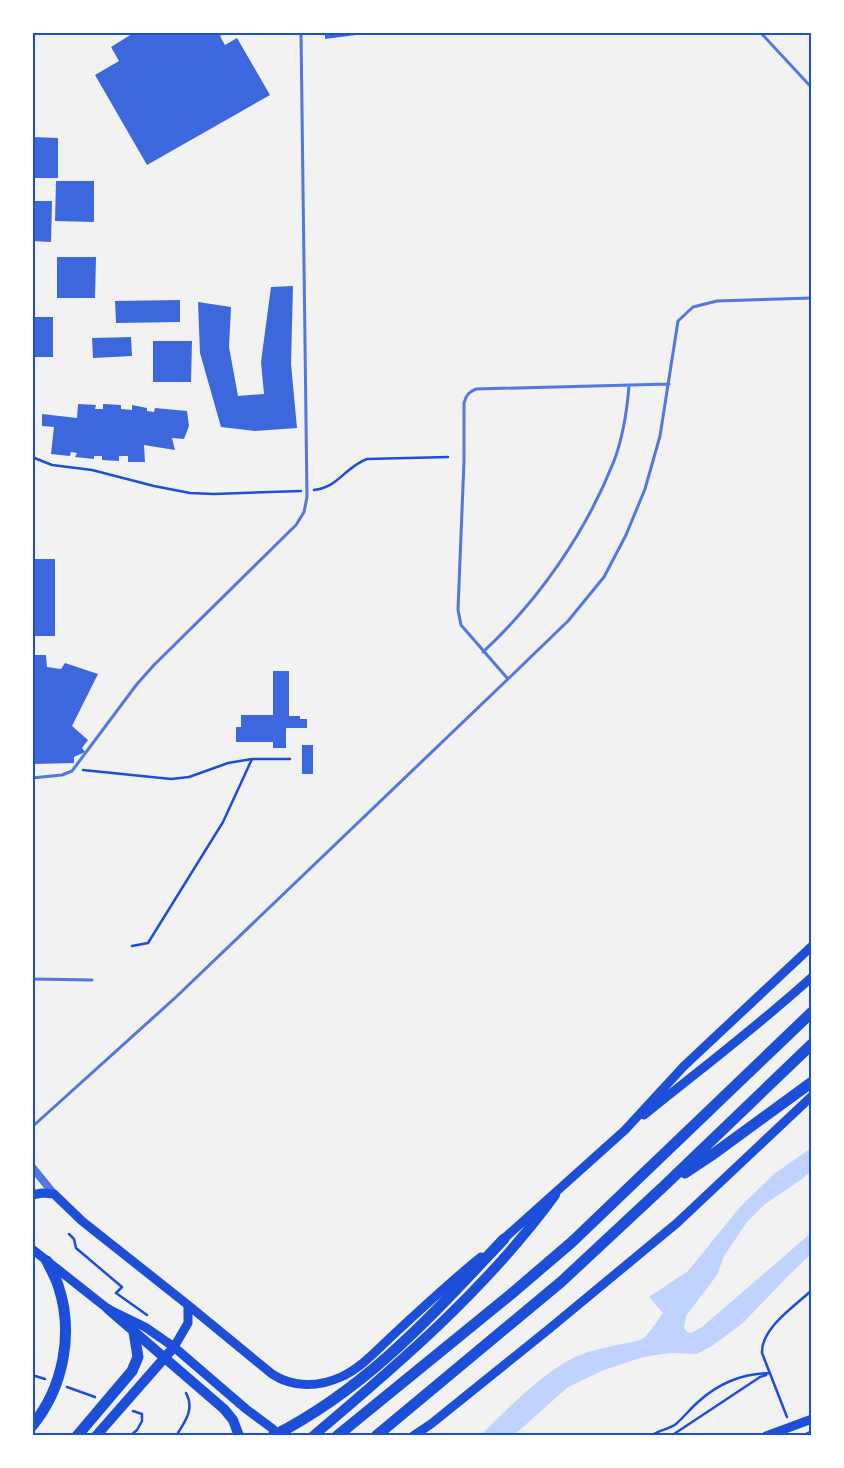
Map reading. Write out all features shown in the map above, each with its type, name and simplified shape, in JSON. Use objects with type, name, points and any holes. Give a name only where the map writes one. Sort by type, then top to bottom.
[{"type":"highway","points":[[337,1436],[510,1296],[565,1248],[812,1012]]},
{"type":"highway","points":[[376,1436],[561,1282],[812,1044]]},
{"type":"highway","points":[[664,1186],[712,1155],[812,1082]]},
{"type":"highway","points":[[273,1432],[303,1420],[342,1395],[393,1353],[428,1320],[504,1239]]},
{"type":"highway","points":[[32,1426],[58,1381],[65,1348],[65,1315],[62,1298],[57,1282],[46,1260]]},
{"type":"highway","points":[[77,1436],[132,1371],[138,1357],[134,1332]]},
{"type":"main road","points":[[625,1130],[684,1066],[812,946]]},
{"type":"main road","points":[[32,1195],[42,1193],[54,1194],[82,1221],[279,1379],[293,1384],[318,1384],[336,1379],[351,1371],[458,1276],[504,1239],[625,1130],[698,1070],[746,1035],[812,977]]},
{"type":"main road","points":[[413,1436],[431,1424],[620,1271],[705,1197],[812,1096]]},
{"type":"main road","points":[[313,1436],[390,1371],[443,1322],[521,1239],[554,1195]]},
{"type":"main road","points":[[32,1249],[108,1309],[224,1409],[233,1420],[239,1436]]},
{"type":"main road","points":[[96,1436],[174,1347],[188,1323],[188,1305]]},
{"type":"main road","points":[[108,1309],[145,1327],[174,1347],[273,1432]]},
{"type":"main road","points":[[766,1436],[812,1419]]},
{"type":"street","points":[[32,1166],[54,1194]]},
{"type":"lane","points":[[32,778],[72,772],[137,684],[296,525],[304,512],[306,491],[300,32]]},
{"type":"lane","points":[[760,32],[812,88]]},
{"type":"lane","points":[[32,1127],[176,997],[508,679],[568,621],[604,577],[626,536],[645,489],[660,436],[678,320],[693,307],[718,301],[812,298]]},
{"type":"lane","points":[[508,679],[461,625],[458,610],[464,461],[464,403],[468,392],[476,389],[669,384]]},
{"type":"lane","points":[[483,652],[535,598],[573,541],[597,500],[614,459],[627,409],[629,386]]},
{"type":"lane","points":[[32,979],[92,980]]},
{"type":"path","points":[[32,457],[52,465],[92,470],[154,486],[190,493],[214,494],[326,489],[358,462],[367,459],[448,457]]},
{"type":"path","points":[[132,946],[148,943],[223,822],[252,759]]},
{"type":"path","points":[[92,771],[171,779],[189,777],[228,763],[252,759],[290,759]]},
{"type":"path","points":[[70,1234],[74,1239],[76,1248],[122,1287],[116,1293],[154,1320]]},
{"type":"path","points":[[788,1418],[762,1353],[762,1346],[764,1339],[775,1324],[812,1290]]},
{"type":"path","points":[[651,1436],[657,1431],[673,1426],[706,1395],[726,1382],[748,1375],[770,1373]]},
{"type":"path","points":[[671,1436],[760,1377],[770,1373]]},
{"type":"path","points":[[32,1374],[50,1381]]},
{"type":"path","points":[[59,1384],[103,1400]]},
{"type":"path","points":[[176,1436],[188,1416],[190,1406],[189,1397],[182,1389]]},
{"type":"path","points":[[129,1410],[142,1414],[142,1421],[137,1430],[130,1436]]},
{"type":"water","points":[[811,1148],[811,1171],[765,1204],[747,1222],[724,1256],[717,1275],[686,1316],[684,1328],[687,1332],[691,1333],[702,1327],[811,1233],[811,1254],[743,1323],[712,1346],[697,1354],[671,1353],[640,1358],[604,1370],[568,1387],[514,1435],[481,1435],[528,1390],[567,1361],[594,1350],[644,1338],[663,1313],[649,1297],[688,1271],[741,1206],[774,1174]]},
{"type":"building","points":[[135,32],[227,32],[220,36],[225,45],[237,38],[270,95],[147,165],[95,75],[119,61],[111,47]]},
{"type":"building","points":[[325,32],[364,32],[364,34],[325,39]]},
{"type":"building","points":[[32,137],[58,138],[58,178],[32,178]]},
{"type":"building","points":[[56,181],[94,181],[94,222],[55,221]]},
{"type":"building","points":[[32,201],[52,201],[51,242],[32,241]]},
{"type":"building","points":[[57,257],[96,257],[95,298],[57,298]]},
{"type":"building","points":[[293,286],[291,364],[297,428],[255,431],[221,427],[200,353],[198,302],[231,307],[229,347],[238,396],[264,394],[261,362],[271,287]]},
{"type":"building","points":[[180,300],[180,322],[116,323],[115,301]]},
{"type":"building","points":[[32,317],[53,317],[53,357],[32,357]]},
{"type":"building","points":[[131,337],[132,356],[93,358],[92,338]]},
{"type":"building","points":[[153,341],[192,341],[191,382],[153,382]]},
{"type":"building","points":[[78,404],[96,405],[95,409],[103,409],[103,404],[121,405],[121,409],[132,410],[132,405],[147,408],[147,411],[154,412],[155,408],[187,411],[189,426],[184,439],[172,438],[175,450],[144,445],[145,462],[128,462],[128,456],[119,456],[119,461],[102,460],[102,456],[94,456],[94,459],[75,457],[77,453],[71,452],[70,456],[51,454],[54,427],[42,426],[42,414],[77,418]]},
{"type":"building","points":[[32,559],[55,559],[55,636],[32,636]]},
{"type":"building","points":[[32,655],[46,655],[47,667],[61,669],[65,663],[98,674],[72,726],[88,740],[82,748],[85,752],[74,757],[74,763],[32,764]]},
{"type":"building","points":[[273,671],[289,671],[289,716],[300,716],[300,719],[307,719],[307,728],[286,728],[286,748],[273,748],[273,742],[236,742],[236,727],[241,727],[241,715],[273,715]]},
{"type":"building","points":[[302,745],[313,745],[313,774],[302,774]]}]
